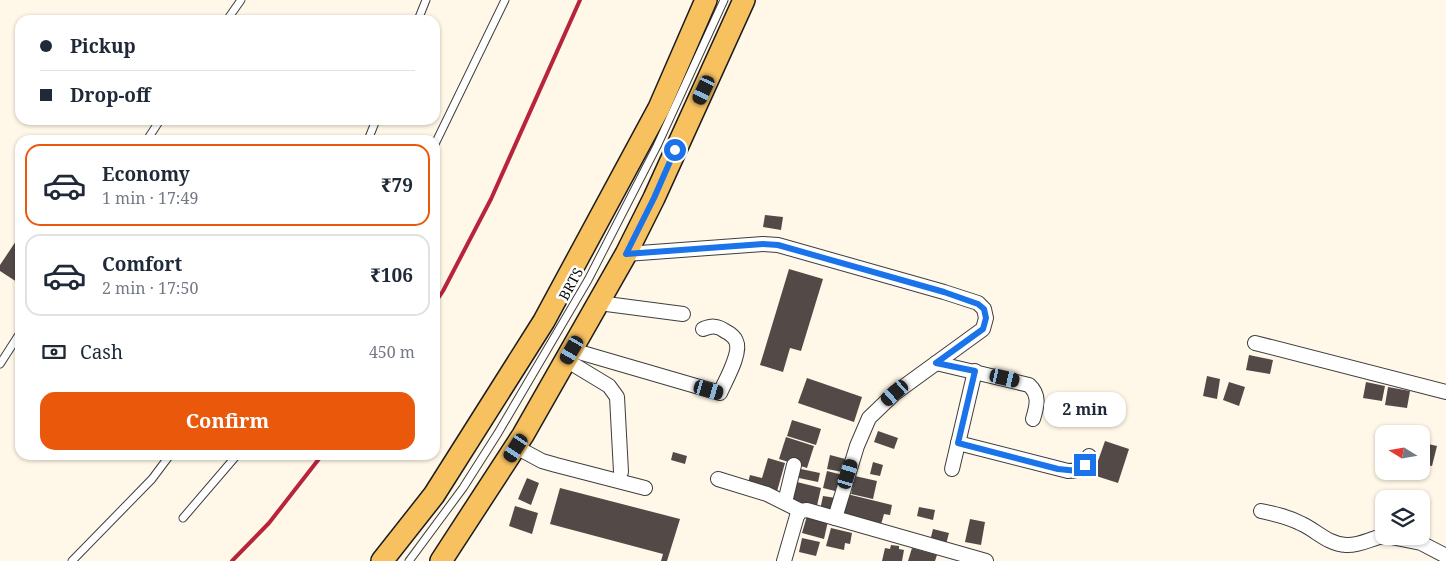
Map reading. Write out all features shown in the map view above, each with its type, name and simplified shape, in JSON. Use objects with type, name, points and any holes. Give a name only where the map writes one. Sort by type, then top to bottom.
[{"type":"main road","points":[[382,561],[434,495],[544,321],[659,108],[706,0]]},
{"type":"main road","points":[[441,561],[516,448],[600,303],[654,198],[744,0]]},
{"type":"street","points":[[626,254],[763,244],[778,245],[944,292],[978,304],[984,309],[986,318],[983,329],[895,393],[869,418],[857,446],[835,518]]},
{"type":"street","points":[[600,303],[683,314]]},
{"type":"street","points":[[569,355],[720,393],[736,358],[738,346],[732,336],[721,328],[710,326],[703,328]]},
{"type":"street","points":[[1255,342],[1446,392]]},
{"type":"street","points":[[569,355],[609,386],[617,397],[621,472]]},
{"type":"street","points":[[936,363],[1030,385],[1035,390],[1037,403],[1033,419]]},
{"type":"street","points":[[952,468],[975,371]]},
{"type":"street","points":[[958,443],[1068,471],[1082,469],[1089,456]]},
{"type":"street","points":[[516,448],[542,461],[645,488]]},
{"type":"street","points":[[785,502],[794,465]]},
{"type":"street","points":[[718,479],[767,494],[801,511],[807,510],[986,561]]},
{"type":"street","points":[[784,561],[795,521],[801,511]]},
{"type":"street","points":[[1261,511],[1289,518],[1323,538],[1338,544],[1347,546],[1375,539]]},
{"type":"street","points":[[1424,545],[1446,556]]},
{"type":"lane","points":[[420,15],[426,0]]},
{"type":"lane","points":[[439,135],[505,0]]},
{"type":"lane","name":"BRTS","points":[[409,561],[463,488],[498,434],[588,280],[658,146],[724,0]]},
{"type":"lane","points":[[230,15],[239,1]]},
{"type":"lane","points":[[0,364],[15,341]]},
{"type":"lane","points":[[72,561],[152,479],[166,460]]},
{"type":"lane","points":[[184,518],[233,460]]},
{"type":"building","points":[[765,215],[783,217],[781,230],[763,227]]},
{"type":"building","points":[[15,242],[15,281],[0,271],[0,265]]},
{"type":"building","points":[[789,269],[823,279],[801,351],[790,348],[783,372],[760,365]]},
{"type":"building","points":[[1249,355],[1273,360],[1270,374],[1246,370]]},
{"type":"building","points":[[1207,376],[1220,379],[1217,399],[1203,396]]},
{"type":"building","points":[[807,378],[862,397],[854,422],[798,403]]},
{"type":"building","points":[[1229,382],[1245,387],[1239,406],[1223,400]]},
{"type":"building","points":[[1366,382],[1385,386],[1382,401],[1363,398]]},
{"type":"building","points":[[1388,387],[1410,391],[1407,408],[1385,405]]},
{"type":"building","points":[[792,420],[821,429],[816,445],[787,436]]},
{"type":"building","points":[[878,431],[898,438],[894,449],[874,442]]},
{"type":"building","points":[[786,437],[814,446],[807,468],[779,459]]},
{"type":"building","points":[[1105,441],[1129,449],[1118,483],[1093,475]]},
{"type":"building","points":[[1430,444],[1437,446],[1432,466],[1430,466]]},
{"type":"building","points":[[673,452],[687,456],[685,464],[671,460]]},
{"type":"building","points":[[830,455],[849,460],[847,473],[827,469]]},
{"type":"building","points":[[768,458],[785,463],[776,495],[747,487],[750,475],[762,478]]},
{"type":"building","points":[[873,462],[883,465],[880,476],[870,474]]},
{"type":"building","points":[[796,468],[820,473],[818,482],[794,477]]},
{"type":"building","points":[[827,471],[843,475],[839,492],[823,488]]},
{"type":"building","points":[[855,476],[877,481],[873,499],[851,494]]},
{"type":"building","points":[[527,478],[539,483],[531,505],[518,499]]},
{"type":"building","points":[[797,482],[821,488],[816,510],[792,504]]},
{"type":"building","points":[[560,488],[680,519],[667,561],[661,561],[663,554],[550,524]]},
{"type":"building","points":[[847,494],[892,505],[890,515],[884,514],[880,528],[841,519]]},
{"type":"building","points":[[823,496],[836,498],[833,513],[820,510]]},
{"type":"building","points":[[515,506],[538,513],[532,534],[509,526]]},
{"type":"building","points":[[919,507],[935,510],[933,520],[917,516]]},
{"type":"building","points":[[807,516],[828,521],[824,539],[802,533]]},
{"type":"building","points":[[970,519],[985,522],[981,545],[965,542]]},
{"type":"building","points":[[831,528],[852,533],[850,544],[845,543],[844,550],[826,546]]},
{"type":"building","points":[[933,529],[949,533],[945,548],[929,545]]},
{"type":"building","points":[[802,538],[820,542],[816,556],[799,552]]},
{"type":"building","points":[[891,545],[899,546],[899,549],[904,550],[902,561],[882,561],[885,548],[890,549]]},
{"type":"building","points":[[912,548],[937,555],[935,561],[908,561]]},
{"type":"railway","points":[[440,296],[491,199],[580,0]]},
{"type":"railway","points":[[232,561],[269,523],[318,460]]},
{"type":"route","points":[[675,150],[626,254],[763,244],[778,245],[944,292],[978,304],[984,309],[986,318],[983,329],[936,363],[975,371],[958,443],[1068,471],[1078,471],[1085,465]]}]
